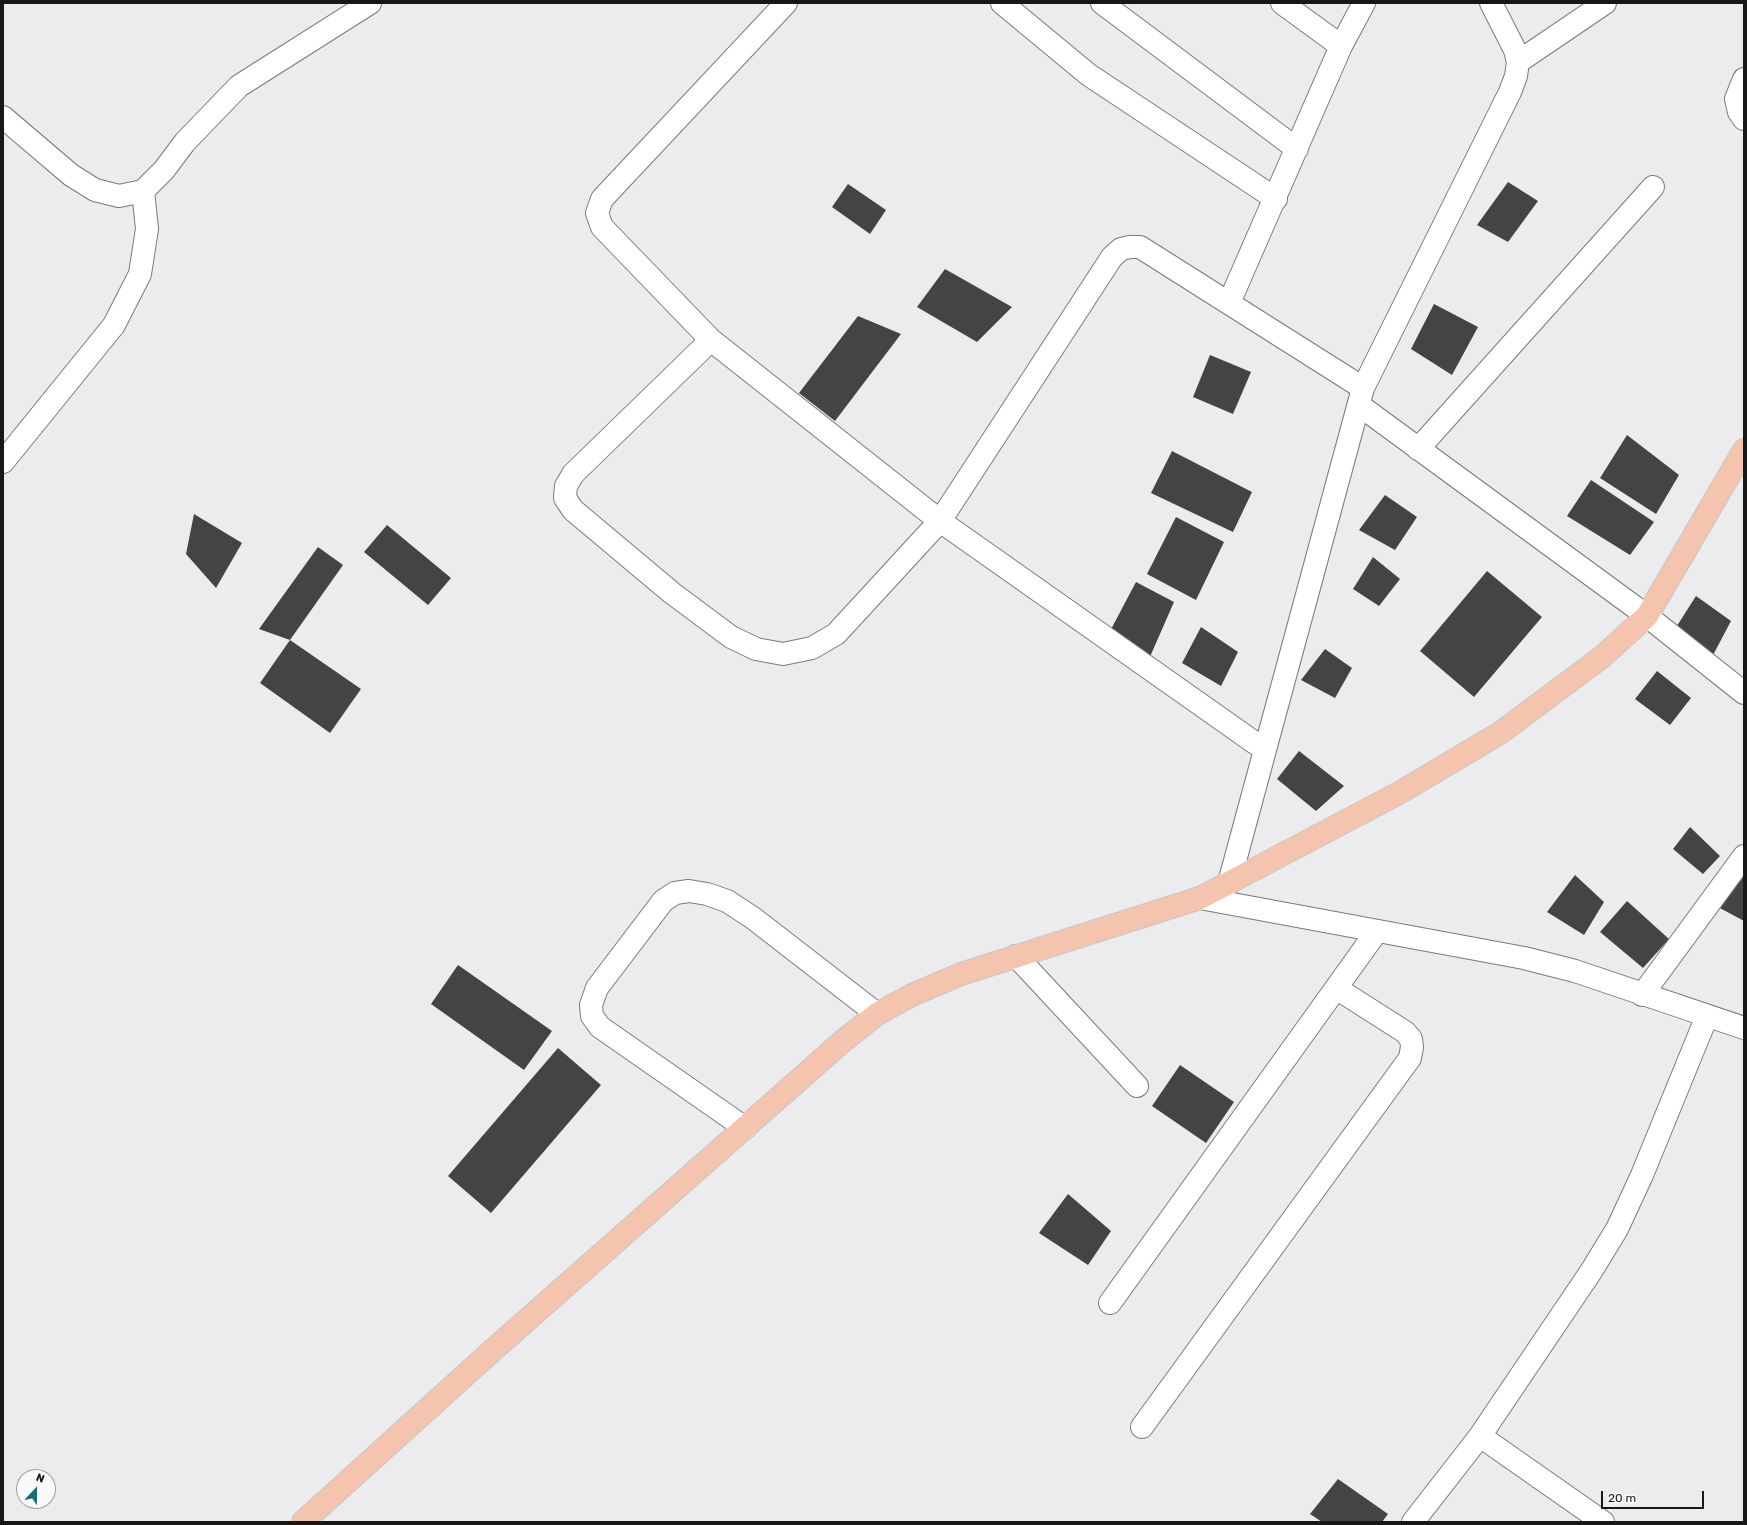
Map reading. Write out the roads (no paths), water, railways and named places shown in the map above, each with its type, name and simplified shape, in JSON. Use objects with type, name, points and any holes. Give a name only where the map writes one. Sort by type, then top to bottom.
[{"type":"main road","points":[[303,1522],[493,1350],[843,1041],[877,1014],[912,995],[961,974],[1200,898],[1399,793],[1500,733],[1602,657],[1647,616],[1744,450]]},
{"type":"street","points":[[3,117],[71,174],[95,190],[119,196],[143,191],[164,170],[185,142],[239,86],[370,3]]},
{"type":"street","points":[[786,3],[611,188],[602,199],[597,213],[602,227],[711,340],[940,521],[1265,750]]},
{"type":"street","points":[[1002,3],[1089,75],[1276,198]]},
{"type":"street","points":[[1102,3],[1297,149]]},
{"type":"street","points":[[1282,3],[1341,46]]},
{"type":"street","points":[[1229,303],[1341,46],[1364,3]]},
{"type":"street","points":[[1229,883],[1361,397],[1510,92],[1516,76],[1518,62],[1515,50],[1491,3]]},
{"type":"street","points":[[1518,62],[1605,3]]},
{"type":"street","points":[[1744,79],[1736,99],[1739,112],[1744,119]]},
{"type":"street","points":[[1418,449],[1653,187]]},
{"type":"street","points":[[3,462],[114,325],[140,274],[146,229],[143,191]]},
{"type":"street","points":[[711,340],[573,474],[566,486],[565,498],[573,510],[672,593],[731,637],[756,649],[783,654],[812,648],[836,634],[940,521],[1112,257],[1121,249],[1140,247],[1229,303],[1361,397],[1418,449],[1647,616],[1744,693]]},
{"type":"street","points":[[1642,995],[1744,856]]},
{"type":"street","points":[[745,1128],[600,1028],[592,1016],[591,1005],[597,988],[663,901],[675,893],[689,891],[707,894],[727,901],[754,918],[877,1014]]},
{"type":"street","points":[[1200,898],[1524,958],[1575,971],[1642,995],[1744,1028]]},
{"type":"street","points":[[1110,1303],[1378,930]]},
{"type":"street","points":[[1016,956],[1137,1086]]},
{"type":"street","points":[[1142,1427],[1410,1058],[1412,1047],[1411,1039],[1405,1032],[1336,988]]},
{"type":"street","points":[[1413,1522],[1480,1436],[1592,1270],[1617,1229],[1642,1174],[1707,1016]]},
{"type":"street","points":[[1480,1436],[1603,1522]]}]
